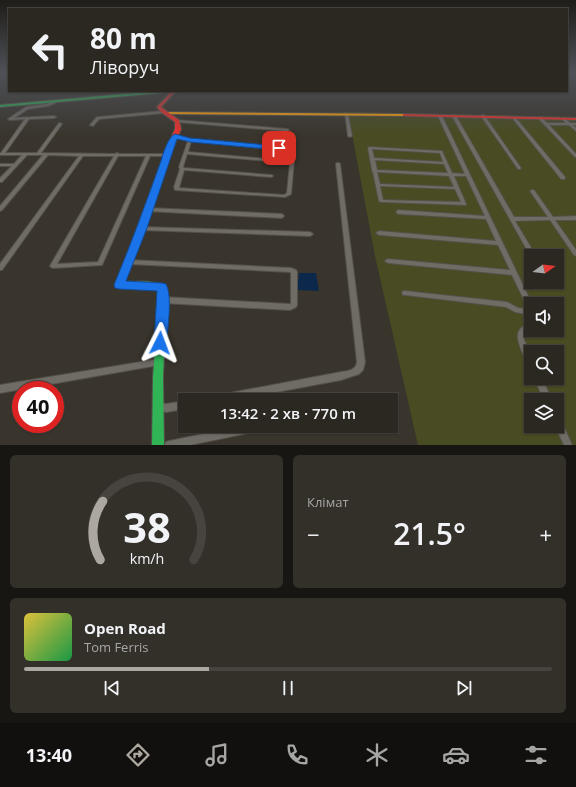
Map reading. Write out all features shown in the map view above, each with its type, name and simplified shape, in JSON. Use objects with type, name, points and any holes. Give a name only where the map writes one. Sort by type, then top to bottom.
[{"type":"main road","points":[[0,106],[152,94]]},
{"type":"main road","points":[[158,445],[159,362],[163,289],[160,286],[119,285],[142,229],[167,155],[178,129],[177,121],[159,108],[171,94]]},
{"type":"main road","points":[[165,113],[346,114],[576,119]]},
{"type":"street","points":[[54,102],[48,105],[27,108],[10,119],[54,117]]},
{"type":"street","points":[[92,125],[98,118],[165,113]]},
{"type":"street","points":[[346,114],[350,136]]},
{"type":"street","points":[[440,116],[525,297]]},
{"type":"street","points":[[454,116],[529,249]]},
{"type":"street","points":[[483,116],[519,168]]},
{"type":"street","points":[[1,154],[28,118]]},
{"type":"street","points":[[514,118],[563,178]]},
{"type":"street","points":[[540,118],[576,156]]},
{"type":"street","points":[[564,119],[576,130]]},
{"type":"street","points":[[177,121],[287,130]]},
{"type":"street","points":[[38,154],[60,124]]},
{"type":"street","points":[[546,124],[576,124]]},
{"type":"street","points":[[175,136],[190,140],[293,150],[289,194],[285,196],[177,189],[176,187],[182,169],[181,167],[190,140]]},
{"type":"street","points":[[370,148],[441,152],[464,204],[381,201],[372,159],[370,148]]},
{"type":"street","points":[[186,153],[291,162]]},
{"type":"street","points":[[1,154],[167,155]]},
{"type":"street","points":[[0,268],[81,154]]},
{"type":"street","points":[[117,154],[53,266],[100,264],[148,155]]},
{"type":"street","points":[[0,181],[25,155]]},
{"type":"street","points":[[0,209],[46,155]]},
{"type":"street","points":[[372,159],[446,163]]},
{"type":"street","points":[[251,393],[341,376],[356,372],[360,368],[361,362],[338,164]]},
{"type":"street","points":[[0,165],[15,165]]},
{"type":"street","points":[[182,169],[271,176]]},
{"type":"street","points":[[374,171],[467,175]]},
{"type":"street","points":[[378,185],[457,188]]},
{"type":"street","points":[[532,191],[576,254]]},
{"type":"street","points":[[148,210],[282,216]]},
{"type":"street","points":[[398,212],[488,218]]},
{"type":"street","points":[[513,219],[576,218]]},
{"type":"street","points":[[142,229],[310,234]]},
{"type":"street","points":[[379,233],[499,243]]},
{"type":"street","points":[[388,261],[514,273]]},
{"type":"street","points":[[129,262],[291,270],[294,272],[294,305],[290,307],[163,300]]},
{"type":"street","points":[[405,293],[507,305],[517,310],[524,311]]},
{"type":"street","points":[[524,331],[521,333],[521,340],[524,347]]},
{"type":"street","points":[[0,390],[159,362]]},
{"type":"street","points":[[158,406],[166,408],[178,406]]},
{"type":"street","points":[[169,445],[228,433]]},
{"type":"street","points":[[562,433],[568,445]]},
{"type":"green space","points":[[348,112],[576,117],[576,445],[418,445],[375,256]]},
{"type":"water","points":[[299,273],[316,273],[319,291],[297,290]]},
{"type":"traffic: fast","points":[[0,106],[141,94]]},
{"type":"traffic: fast","points":[[139,234],[119,285],[159,286],[163,289],[158,377],[158,445]]},
{"type":"traffic: slow","points":[[166,113],[405,115]]},
{"type":"traffic: jam","points":[[139,234],[167,155],[178,129],[177,121],[159,107],[171,94]]},
{"type":"traffic: jam","points":[[405,115],[576,119]]},
{"type":"route","points":[[160,343],[163,300],[162,287],[119,285],[142,228],[175,136],[190,140],[279,148]]}]
